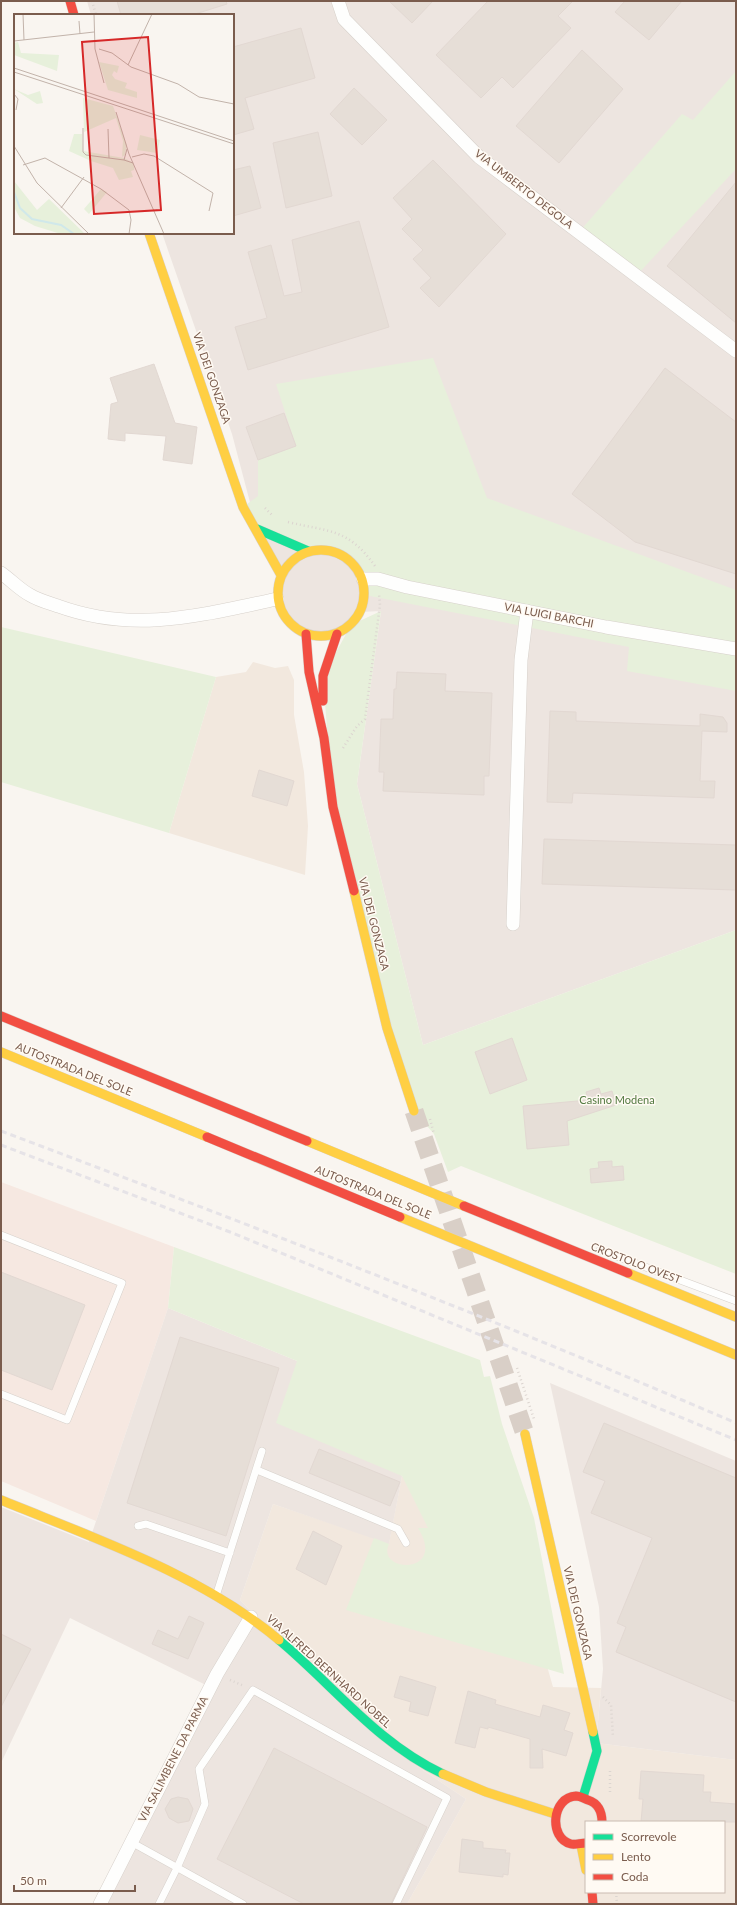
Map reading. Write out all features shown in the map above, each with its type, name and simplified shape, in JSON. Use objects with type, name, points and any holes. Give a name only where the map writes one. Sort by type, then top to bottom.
[{"type":"main road","points":[[70,1],[74,14]]},
{"type":"main road","name":"VIA DEI GONZAGA","points":[[150,234],[243,507],[257,529],[281,575]]},
{"type":"main road","points":[[257,529],[308,551]]},
{"type":"main road","points":[[331,550],[351,561],[363,579],[365,595],[361,612],[352,625],[337,634],[322,637],[306,634],[294,627],[286,617],[277,599],[281,575],[288,564],[297,556],[308,551],[331,550]]},
{"type":"main road","name":"VIA DEI GONZAGA","points":[[306,634],[309,672],[324,738],[333,807],[387,1028],[414,1111]]},
{"type":"main road","name":"VIA DEI GONZAGA","points":[[324,738],[323,676],[337,634]]},
{"type":"main road","name":"AUTOSTRADA DEL SOLE","points":[[1,1016],[736,1317]]},
{"type":"main road","name":"AUTOSTRADA DEL SOLE","points":[[1,1052],[736,1355]]},
{"type":"main road","name":"VIA DEI GONZAGA","points":[[525,1434],[597,1751],[583,1797]]},
{"type":"main road","name":"VIA ALFRED BERNHARD NOBEL","points":[[1,1500],[152,1564],[216,1596],[250,1617],[285,1646],[380,1734],[402,1750],[439,1772],[527,1807],[555,1814]]},
{"type":"main road","points":[[585,1861],[583,1844],[566,1842],[560,1836],[554,1822],[555,1814],[563,1802],[576,1797],[583,1797],[592,1801],[599,1808],[602,1821]]},
{"type":"main road","points":[[592,1893],[593,1904]]},
{"type":"street","name":"VIA UMBERTO DEGOLA","points":[[338,1],[344,19],[479,157],[736,352]]},
{"type":"street","points":[[1,573],[30,595],[70,610],[111,619],[140,622],[185,618],[277,599]]},
{"type":"street","name":"VIA LUIGI BARCHI","points":[[363,579],[378,579],[407,587],[606,627],[736,649]]},
{"type":"street","points":[[513,924],[521,660],[527,611]]},
{"type":"street","name":"VIA SALIMBENE DA PARMA","points":[[100,1904],[217,1674],[250,1617]]},
{"type":"lane","points":[[1,1235],[122,1283],[67,1420],[1,1394]]},
{"type":"lane","points":[[533,1235],[562,1237]]},
{"type":"lane","name":"CROSTOLO OVEST","points":[[591,1246],[736,1302]]},
{"type":"lane","points":[[216,1596],[262,1451]]},
{"type":"lane","points":[[257,1470],[398,1529],[406,1543]]},
{"type":"lane","points":[[138,1526],[146,1524],[230,1553]]},
{"type":"lane","points":[[158,1904],[177,1868],[205,1804],[199,1769],[254,1690],[447,1798],[396,1904]]},
{"type":"lane","points":[[131,1842],[243,1904]]},
{"type":"path","points":[[92,1],[96,14]]},
{"type":"path","points":[[217,1674],[254,1690]]},
{"type":"path","points":[[616,1893],[617,1904]]},
{"type":"shaded area","points":[[87,1],[736,1],[736,930],[423,1045],[357,784],[381,611],[361,612],[351,625],[337,634],[306,634],[294,627],[286,617],[277,599],[281,575],[257,529],[232,434],[162,234],[234,234],[234,14],[91,14]]},
{"type":"shaded area","points":[[253,662],[275,668],[288,666],[294,680],[294,715],[304,772],[308,826],[305,875],[169,833],[216,677],[246,672]]},
{"type":"shaded area","points":[[1,1182],[174,1247],[168,1308],[96,1521],[1,1481]]},
{"type":"shaded area","points":[[168,1308],[297,1361],[402,1476],[389,1544],[273,1504],[240,1600],[387,1746],[466,1799],[407,1904],[104,1904],[214,1689],[70,1618],[1,1763],[1,1507],[89,1542]]},
{"type":"shaded area","points":[[550,1383],[736,1461],[736,1760],[596,1743],[603,1669],[599,1607]]},
{"type":"shaded area","points":[[402,1476],[536,1628],[553,1687],[601,1688],[596,1743],[736,1760],[736,1904],[407,1904],[466,1799],[387,1746],[240,1600],[273,1504],[389,1543]]},
{"type":"green space","points":[[736,71],[736,169],[636,276],[579,232],[682,114],[693,120]]},
{"type":"green space","points":[[433,358],[487,498],[736,590],[736,691],[627,671],[629,647],[365,595],[363,579],[351,561],[331,550],[308,551],[257,529],[243,507],[258,496],[258,460],[296,446],[276,384]]},
{"type":"green space","name":"Casino Modena","points":[[381,611],[357,784],[423,1045],[736,930],[736,1274],[461,1166],[448,1172],[434,1134],[414,1111],[333,807],[323,676],[351,625]]},
{"type":"green space","points":[[1,627],[216,677],[169,833],[1,782]]},
{"type":"green space","points":[[174,1247],[480,1360],[484,1377],[490,1376],[502,1424],[534,1518],[564,1674],[346,1610],[374,1538],[389,1544],[387,1554],[392,1560],[400,1564],[410,1565],[418,1562],[424,1555],[425,1544],[418,1528],[428,1528],[402,1476],[276,1423],[297,1361],[168,1308]]},
{"type":"building","points":[[117,1],[226,1],[227,4],[195,14],[121,14]]},
{"type":"building","points":[[389,1],[433,1],[412,23]]},
{"type":"building","points":[[488,1],[573,1],[558,16],[571,28],[513,88],[502,77],[481,98],[436,55]]},
{"type":"building","points":[[625,1],[682,1],[649,40],[615,12]]},
{"type":"building","points":[[301,28],[315,78],[245,98],[254,129],[234,135],[234,47]]},
{"type":"building","points":[[582,50],[623,89],[559,163],[516,126]]},
{"type":"building","points":[[354,88],[387,120],[362,145],[330,114]]},
{"type":"building","points":[[318,132],[332,196],[286,208],[273,143]]},
{"type":"building","points":[[433,160],[506,234],[439,307],[420,288],[431,278],[413,259],[423,250],[402,229],[412,219],[393,198]]},
{"type":"building","points":[[250,166],[261,208],[234,216],[234,170]]},
{"type":"building","points":[[736,182],[736,323],[667,266]]},
{"type":"building","points":[[359,221],[389,327],[248,370],[235,327],[267,318],[248,252],[271,245],[284,296],[302,292],[292,240]]},
{"type":"building","points":[[154,364],[175,423],[197,427],[192,464],[163,460],[166,436],[125,433],[125,441],[108,439],[111,404],[118,402],[110,378]]},
{"type":"building","points":[[665,368],[736,422],[736,574],[635,542],[572,494]]},
{"type":"building","points":[[284,413],[296,446],[258,460],[246,427]]},
{"type":"building","points":[[397,672],[446,674],[445,691],[492,693],[489,776],[484,776],[484,795],[383,791],[384,772],[379,772],[381,719],[393,719],[394,689],[396,689]]},
{"type":"building","points":[[550,711],[576,712],[576,721],[700,726],[700,714],[723,717],[727,723],[727,732],[702,731],[700,781],[715,781],[714,798],[573,793],[572,803],[547,802]]},
{"type":"building","points":[[259,770],[294,781],[287,806],[252,796]]},
{"type":"building","points":[[544,839],[736,845],[736,890],[542,884]]},
{"type":"building","points":[[512,1038],[527,1080],[490,1094],[475,1052]]},
{"type":"building","points":[[599,1088],[601,1094],[612,1091],[616,1105],[567,1121],[569,1145],[527,1149],[523,1106],[588,1100],[586,1092]]},
{"type":"building","points":[[612,1161],[612,1167],[623,1166],[624,1180],[591,1183],[590,1169],[599,1168],[598,1162]]},
{"type":"building","points":[[1,1272],[85,1305],[52,1390],[1,1370]]},
{"type":"building","points":[[180,1337],[279,1368],[226,1536],[127,1503]]},
{"type":"building","points":[[604,1423],[736,1478],[736,1702],[616,1652],[626,1627],[617,1623],[652,1538],[591,1513],[605,1481],[583,1472]]},
{"type":"building","points":[[319,1449],[400,1482],[390,1506],[309,1473]]},
{"type":"building","points":[[313,1531],[342,1546],[326,1585],[296,1569]]},
{"type":"building","points":[[189,1616],[204,1623],[188,1659],[152,1644],[158,1630],[178,1639]]},
{"type":"building","points":[[1,1634],[31,1649],[1,1707]]},
{"type":"building","points":[[400,1676],[436,1687],[428,1716],[409,1711],[411,1702],[394,1697]]},
{"type":"building","points":[[468,1691],[496,1700],[495,1704],[540,1717],[543,1705],[570,1713],[564,1730],[573,1733],[566,1756],[542,1749],[543,1768],[530,1768],[530,1739],[488,1727],[488,1729],[480,1727],[475,1748],[455,1743]]},
{"type":"building","points":[[274,1748],[427,1827],[391,1904],[304,1904],[217,1859]]},
{"type":"building","points":[[641,1771],[704,1775],[703,1792],[711,1792],[710,1802],[736,1804],[736,1822],[641,1821],[643,1799],[639,1799]]},
{"type":"building","points":[[178,1797],[188,1799],[193,1809],[189,1821],[178,1823],[169,1818],[165,1809],[171,1799]]},
{"type":"building","points":[[462,1839],[483,1842],[483,1848],[506,1850],[505,1853],[510,1853],[508,1875],[503,1874],[503,1877],[459,1872]]},
{"type":"tunnel","points":[[414,1111],[525,1434]]},
{"type":"railway","points":[[1,1131],[186,1201],[462,1309],[736,1423]]},
{"type":"railway","points":[[1,1145],[230,1232],[736,1440]]},
{"type":"traffic: fast","points":[[257,529],[308,551]]},
{"type":"traffic: fast","points":[[279,1640],[377,1730],[419,1761],[443,1774]]},
{"type":"traffic: fast","points":[[583,1797],[597,1751],[593,1732]]},
{"type":"traffic: slow","points":[[149,234],[243,507],[281,575]]},
{"type":"traffic: slow","points":[[321,550],[338,553],[352,562],[361,576],[364,593],[361,610],[352,624],[338,633],[321,636],[304,633],[290,624],[281,610],[278,593],[281,576],[290,562],[304,553],[321,550]]},
{"type":"traffic: slow","points":[[354,891],[387,1028],[414,1111]]},
{"type":"traffic: slow","points":[[1,1052],[207,1137]]},
{"type":"traffic: slow","points":[[307,1141],[464,1206]]},
{"type":"traffic: slow","points":[[400,1217],[736,1355]]},
{"type":"traffic: slow","points":[[628,1273],[736,1317]]},
{"type":"traffic: slow","points":[[525,1434],[593,1732]]},
{"type":"traffic: slow","points":[[1,1500],[110,1544],[182,1577],[249,1617],[279,1640]]},
{"type":"traffic: slow","points":[[443,1774],[486,1792],[555,1814]]},
{"type":"traffic: slow","points":[[581,1845],[585,1865]]},
{"type":"traffic: jam","points":[[70,1],[74,14]]},
{"type":"traffic: jam","points":[[306,634],[309,672],[324,738],[333,807],[354,891]]},
{"type":"traffic: jam","points":[[323,701],[323,676],[337,634]]},
{"type":"traffic: jam","points":[[1,1016],[307,1141]]},
{"type":"traffic: jam","points":[[207,1137],[400,1217]]},
{"type":"traffic: jam","points":[[464,1206],[628,1273]]},
{"type":"traffic: jam","points":[[585,1843],[571,1844],[564,1840],[559,1834],[556,1826],[556,1818],[562,1803],[568,1798],[576,1796],[591,1801],[599,1808],[602,1821]]},
{"type":"traffic: jam","points":[[592,1893],[593,1904]]}]
